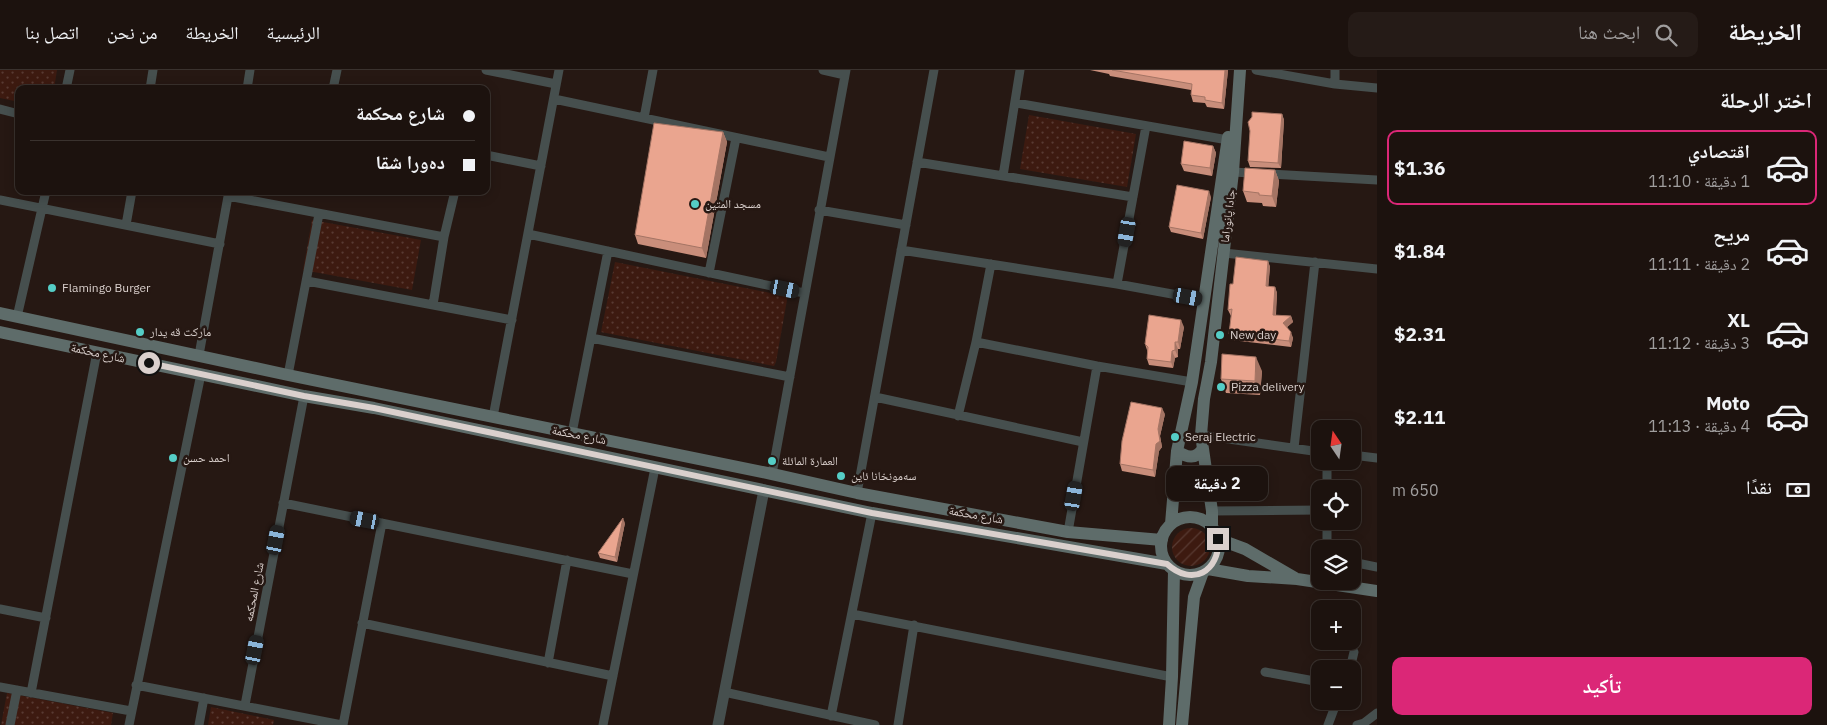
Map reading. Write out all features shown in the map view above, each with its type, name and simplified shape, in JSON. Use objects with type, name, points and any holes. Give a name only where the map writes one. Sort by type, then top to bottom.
[{"type":"main road","points":[[1169,725],[1172,677],[1170,567],[1162,553],[1162,540],[1171,524],[1178,451],[1192,382],[1205,300],[1228,140],[1233,70]]},
{"type":"main road","name":"جادا پانوراما","points":[[1215,533],[1201,435],[1233,172],[1240,70]]},
{"type":"main road","name":"شارع محكمة","points":[[0,313],[857,493],[1068,532],[1162,540]]},
{"type":"main road","name":"شارع محكمة","points":[[0,332],[304,396],[374,408],[872,513],[1170,567]]},
{"type":"main road","points":[[374,408],[378,403],[377,393]]},
{"type":"main road","points":[[405,416],[404,410],[407,399]]},
{"type":"main road","points":[[1178,451],[1185,456],[1191,457],[1200,454],[1202,450]]},
{"type":"main road","points":[[1171,524],[1192,517],[1207,522],[1215,533],[1219,550],[1216,560],[1206,571],[1194,597],[1182,725]]},
{"type":"main road","points":[[1215,533],[1297,579]]},
{"type":"main road","points":[[1170,567],[1188,575],[1206,571],[1297,579],[1377,591]]},
{"type":"street","points":[[67,85],[70,70]]},
{"type":"street","points":[[151,85],[153,70]]},
{"type":"street","points":[[248,85],[250,70]]},
{"type":"street","points":[[334,85],[337,70]]},
{"type":"street","points":[[486,70],[556,84]]},
{"type":"street","points":[[493,417],[559,70]]},
{"type":"street","points":[[644,118],[653,70]]},
{"type":"street","points":[[772,474],[845,72],[823,70]]},
{"type":"street","points":[[857,493],[934,70]]},
{"type":"street","points":[[1003,176],[1020,70]]},
{"type":"street","points":[[1256,70],[1334,84],[1377,88]]},
{"type":"street","points":[[1334,84],[1336,70]]},
{"type":"street","points":[[554,99],[829,157]]},
{"type":"street","points":[[1016,103],[1228,140]]},
{"type":"street","points":[[0,109],[15,113]]},
{"type":"street","points":[[1118,284],[1146,126]]},
{"type":"street","points":[[709,273],[736,138]]},
{"type":"street","points":[[490,156],[541,166]]},
{"type":"street","points":[[917,162],[1133,197]]},
{"type":"street","points":[[1233,172],[1377,180]]},
{"type":"street","points":[[18,317],[45,195]]},
{"type":"street","points":[[126,225],[131,195]]},
{"type":"street","points":[[199,355],[228,195]]},
{"type":"street","points":[[233,195],[319,214],[444,237]]},
{"type":"street","points":[[433,305],[444,237],[454,195]]},
{"type":"street","points":[[0,200],[220,244]]},
{"type":"street","points":[[819,210],[906,225]]},
{"type":"street","points":[[288,375],[319,214]]},
{"type":"street","points":[[528,234],[804,293]]},
{"type":"street","points":[[901,250],[1118,284],[1205,300]]},
{"type":"street","points":[[572,433],[608,251]]},
{"type":"street","points":[[1224,252],[1377,269]]},
{"type":"street","points":[[1294,448],[1316,262]]},
{"type":"street","points":[[958,416],[976,342],[991,264]]},
{"type":"street","points":[[307,280],[512,320]]},
{"type":"street","points":[[591,338],[790,377]]},
{"type":"street","points":[[976,342],[1097,366],[1192,382]]},
{"type":"street","points":[[31,693],[98,352]]},
{"type":"street","points":[[1068,532],[1097,366]]},
{"type":"street","points":[[129,725],[200,374]]},
{"type":"street","name":"شارع المحكمه","points":[[245,705],[304,396]]},
{"type":"street","points":[[874,397],[1083,442]]},
{"type":"street","points":[[1201,435],[1311,451]]},
{"type":"street","points":[[1361,456],[1377,458]]},
{"type":"street","points":[[603,725],[654,468]]},
{"type":"street","points":[[718,725],[764,490]]},
{"type":"street","points":[[283,503],[633,574]]},
{"type":"street","points":[[1212,511],[1311,510]]},
{"type":"street","points":[[831,716],[872,513]]},
{"type":"street","points":[[136,685],[342,725],[382,523]]},
{"type":"street","points":[[548,663],[567,560]]},
{"type":"street","points":[[1361,563],[1377,566]]},
{"type":"street","points":[[0,609],[46,618]]},
{"type":"street","points":[[852,614],[1172,677]]},
{"type":"street","points":[[362,623],[613,676]]},
{"type":"street","points":[[898,725],[914,626]]},
{"type":"street","points":[[1352,660],[1354,652]]},
{"type":"street","points":[[1265,672],[1311,680]]},
{"type":"street","points":[[0,687],[131,711]]},
{"type":"street","points":[[10,725],[17,690]]},
{"type":"street","points":[[724,692],[875,725]]},
{"type":"street","points":[[198,725],[204,698]]},
{"type":"street","points":[[1328,725],[1334,710]]},
{"type":"street","points":[[1357,725],[1364,723],[1377,713]]},
{"type":"street","points":[[287,725],[290,715]]},
{"type":"shaded area","points":[[0,70],[57,70],[55,85],[15,85],[15,101],[0,98]]},
{"type":"shaded area","points":[[1029,115],[1136,134],[1127,187],[1020,169]]},
{"type":"shaded area","points":[[312,220],[421,240],[412,290],[303,270]]},
{"type":"shaded area","points":[[615,262],[786,296],[787,300],[774,366],[601,332]]},
{"type":"shaded area","points":[[1191,528],[1198,529],[1204,534],[1209,540],[1209,554],[1204,560],[1198,565],[1191,566],[1184,565],[1178,560],[1173,554],[1172,547],[1173,540],[1178,534],[1184,529]]},
{"type":"shaded area","points":[[7,693],[113,713],[111,725],[1,725]]},
{"type":"shaded area","points":[[211,707],[274,720],[273,725],[208,725]]},
{"type":"building","points":[[1112,70],[1225,70],[1222,103],[1205,100],[1205,97],[1191,95],[1192,84]]},
{"type":"building","points":[[1252,112],[1282,114],[1278,163],[1248,161],[1250,131],[1248,122],[1252,117]]},
{"type":"building","points":[[654,123],[723,132],[702,248],[635,235]]},
{"type":"building","points":[[1184,141],[1213,146],[1210,168],[1181,164]]},
{"type":"building","points":[[1245,168],[1275,170],[1272,196],[1243,191]]},
{"type":"building","points":[[1177,185],[1209,191],[1201,233],[1169,227]]},
{"type":"building","points":[[1236,257],[1268,261],[1266,286],[1275,287],[1273,315],[1291,316],[1283,323],[1291,332],[1289,341],[1229,334],[1232,309],[1228,310],[1230,284],[1233,284]]},
{"type":"building","points":[[1149,315],[1181,320],[1178,342],[1175,342],[1175,350],[1172,351],[1171,362],[1147,359],[1148,347],[1145,344]]},
{"type":"building","points":[[1222,354],[1256,357],[1255,381],[1221,379]]},
{"type":"building","points":[[1131,402],[1162,408],[1158,429],[1160,441],[1156,444],[1153,470],[1120,464],[1122,441]]},
{"type":"building","points":[[623,518],[615,557],[598,553]]},
{"type":"place","name":"مسجد المتين","points":[[695,204]]},
{"type":"place","name":"Flamingo Burger","points":[[52,288]]},
{"type":"place","name":"ماركت قه يدار","points":[[140,332]]},
{"type":"place","name":"New day","points":[[1220,335]]},
{"type":"place","name":"Pizza delivery","points":[[1221,387]]},
{"type":"place","name":"Seraj Electric","points":[[1175,437]]},
{"type":"place","name":"احمد حسن","points":[[173,458]]},
{"type":"place","name":"العمارة المائلة","points":[[772,461]]},
{"type":"place","name":"سەمونخانا ئاین","points":[[841,476]]},
{"type":"route","points":[[149,363],[304,396],[374,408],[872,513],[1167,564],[1180,574],[1196,575],[1208,569],[1216,560],[1219,550],[1218,539]]}]
